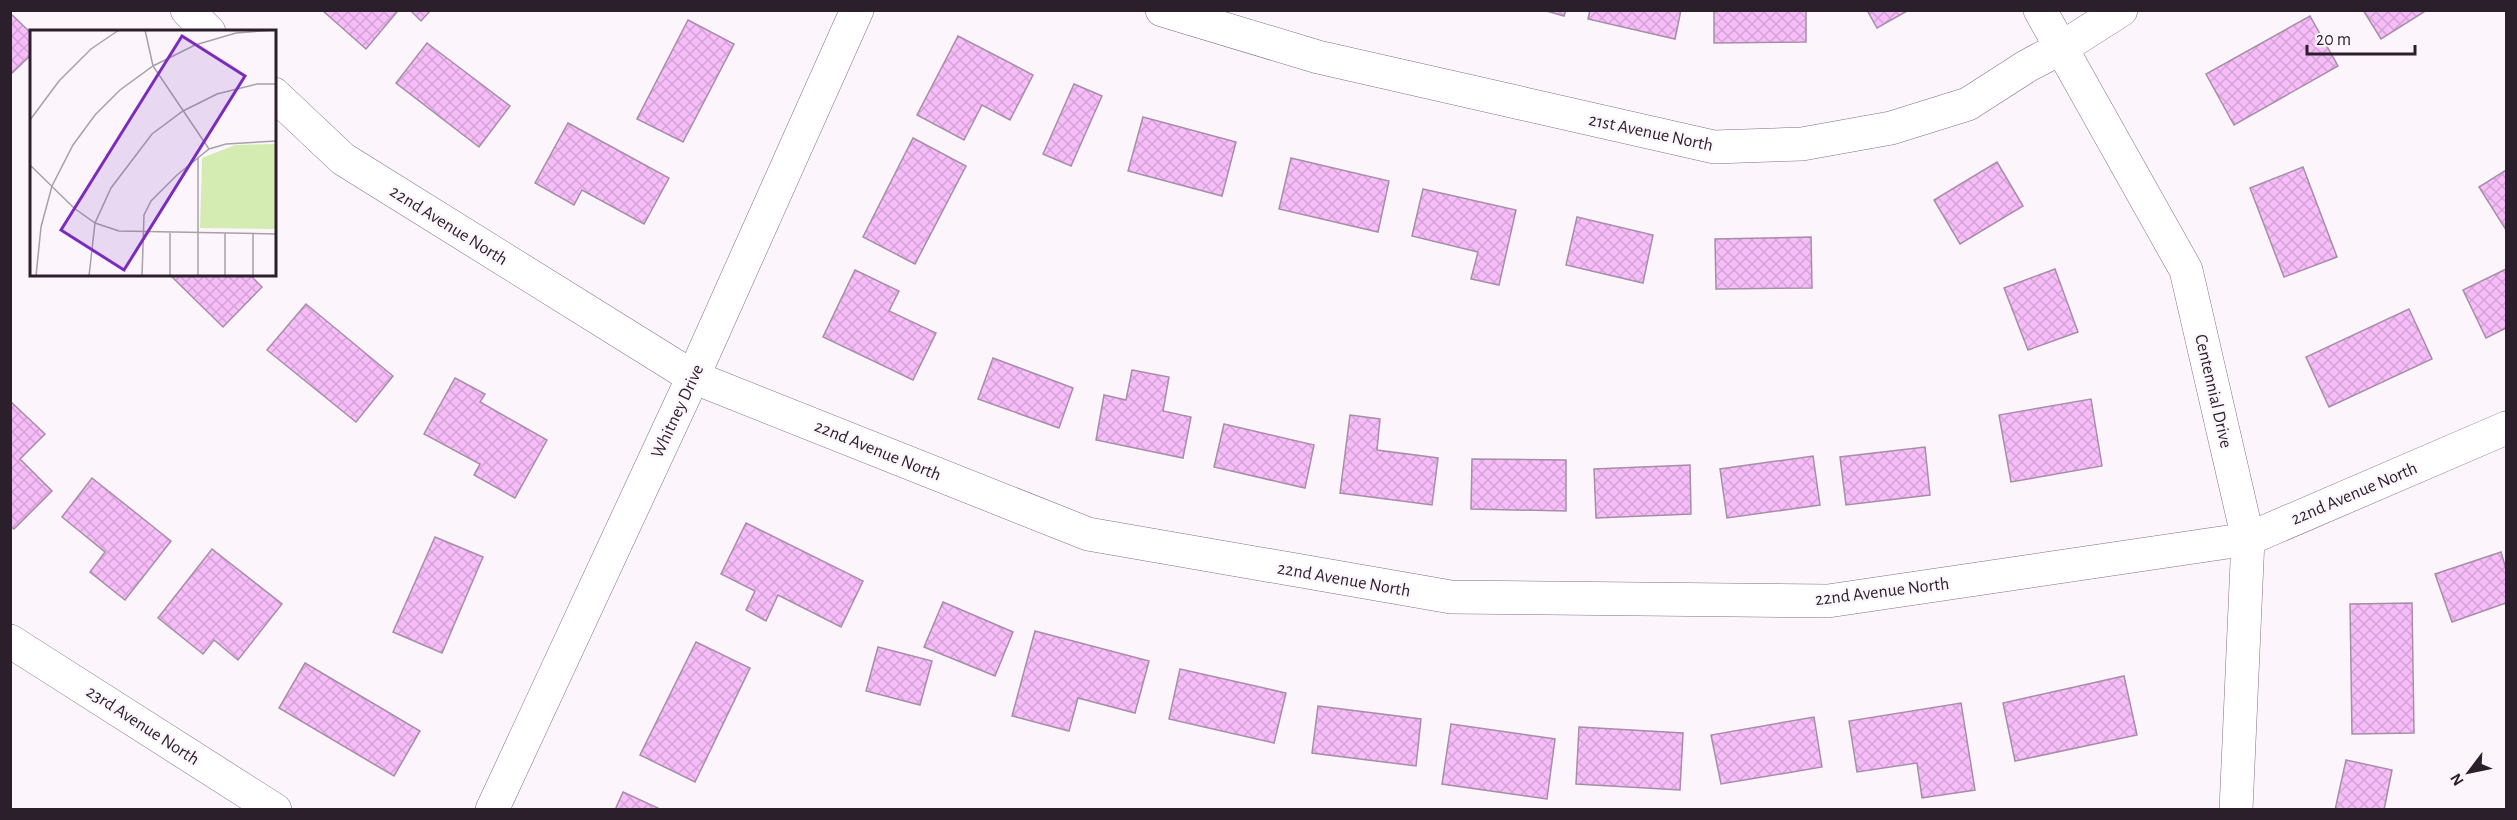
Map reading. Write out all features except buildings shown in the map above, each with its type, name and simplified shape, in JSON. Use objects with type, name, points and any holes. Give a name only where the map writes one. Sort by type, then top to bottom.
[{"type":"street","points":[[187,10],[207,30]]},
{"type":"street","name":"Whitney Drive","points":[[492,810],[693,377],[857,10]]},
{"type":"street","name":"21st Avenue North","points":[[1162,10],[1318,57],[1714,147],[1802,144],[1891,128],[1968,105],[2027,66],[2063,47],[2121,10]]},
{"type":"street","name":"Centennial Drive","points":[[2040,10],[2063,47],[2186,270],[2248,539],[2236,810]]},
{"type":"street","name":"22nd Avenue North","points":[[276,96],[343,159],[693,377],[1088,534],[1451,597],[1828,601],[2248,539],[2506,428]]},
{"type":"street","name":"23rd Avenue North","points":[[10,641],[275,810]]}]
